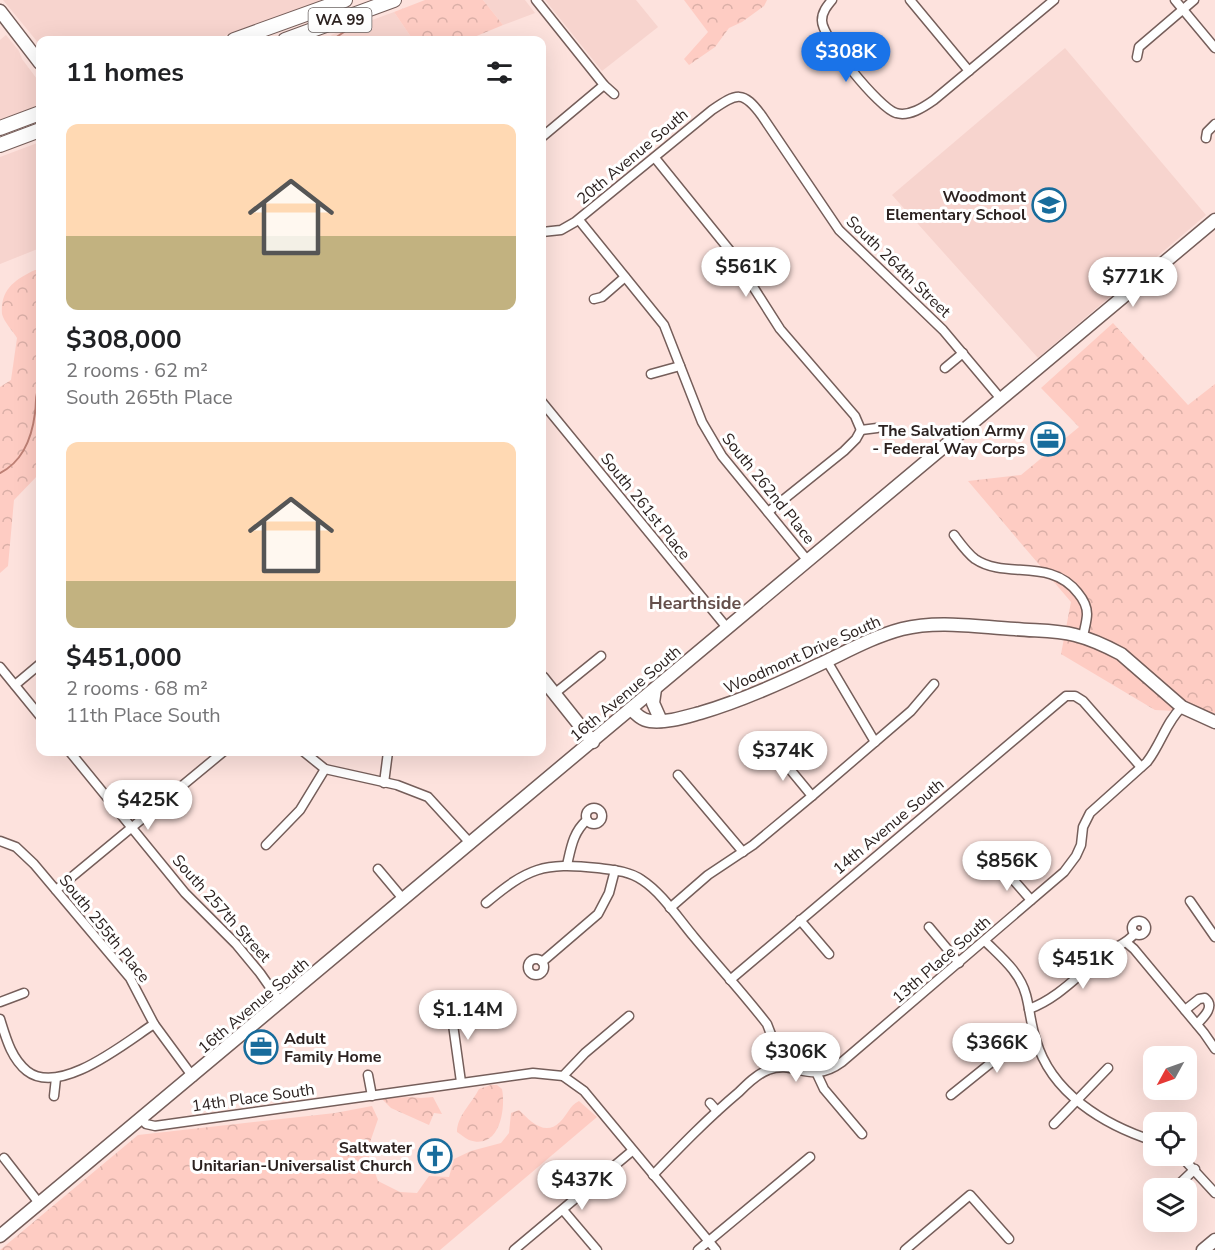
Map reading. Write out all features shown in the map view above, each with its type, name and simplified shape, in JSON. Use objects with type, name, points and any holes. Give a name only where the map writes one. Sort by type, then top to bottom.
[{"type":"main road","name":"WA 99","points":[[245,36],[345,0]]},
{"type":"main road","name":"WA 99","points":[[296,36],[394,0]]},
{"type":"main road","points":[[0,11],[36,58]]},
{"type":"main road","points":[[0,128],[36,114]]},
{"type":"main road","points":[[0,145],[36,132]]},
{"type":"main road","name":"16th Avenue South","points":[[0,1236],[282,1003],[1215,220]]},
{"type":"main road","name":"Woodmont Drive South","points":[[631,710],[646,720],[661,721],[692,715],[742,700],[851,647],[878,637],[919,626],[948,625],[1060,632],[1083,637],[1120,654],[1182,707],[1215,722]]},
{"type":"main road","points":[[546,683],[593,742]]},
{"type":"main road","points":[[655,690],[653,703],[661,721]]},
{"type":"main road","points":[[1203,1250],[1215,1239]]},
{"type":"street","points":[[536,0],[604,85],[614,94]]},
{"type":"street","points":[[832,0],[825,9],[822,20],[833,46],[888,110],[901,114],[928,104],[1054,0]]},
{"type":"street","points":[[910,0],[969,71]]},
{"type":"street","points":[[1175,0],[1215,48]]},
{"type":"street","points":[[1137,57],[1139,47],[1194,0]]},
{"type":"street","points":[[546,134],[604,85]]},
{"type":"street","name":"20th Avenue South","points":[[546,232],[561,230],[579,220],[712,110],[739,96]]},
{"type":"street","name":"South 264th Street","points":[[739,96],[747,98],[756,107],[839,231],[943,330],[1001,399]]},
{"type":"street","points":[[1206,138],[1207,132],[1215,124]]},
{"type":"street","points":[[655,158],[731,252],[780,328],[855,416],[861,430],[856,440],[844,451],[768,512]]},
{"type":"street","name":"South 262nd Place","points":[[579,220],[664,325],[710,438],[808,561]]},
{"type":"street","points":[[594,299],[602,297],[626,277]]},
{"type":"street","points":[[945,368],[963,353]]},
{"type":"street","points":[[651,374],[680,366]]},
{"type":"street","name":"South 261st Place","points":[[546,407],[728,629]]},
{"type":"street","points":[[861,430],[877,428]]},
{"type":"street","points":[[954,535],[975,559],[987,564],[1010,569],[1046,572],[1064,579],[1080,596],[1086,608],[1083,637]]},
{"type":"street","points":[[554,694],[601,656]]},
{"type":"street","points":[[826,661],[875,742]]},
{"type":"street","points":[[0,667],[36,711]]},
{"type":"street","points":[[15,685],[36,667]]},
{"type":"street","points":[[670,908],[708,875],[743,852],[812,796],[920,703],[934,684]]},
{"type":"street","name":"14th Avenue South","points":[[730,980],[1066,696],[1075,696],[1083,701],[1141,767]]},
{"type":"street","name":"13th Place South","points":[[817,1074],[842,1062],[1064,872],[1081,845],[1083,827],[1090,813],[1152,755],[1172,716],[1182,707]]},
{"type":"street","points":[[774,750],[812,796]]},
{"type":"street","name":"South 257th Street","points":[[76,756],[185,893],[236,944],[282,1003]]},
{"type":"street","points":[[56,890],[218,756]]},
{"type":"street","points":[[309,756],[325,769],[413,790],[428,797],[441,808],[471,844]]},
{"type":"street","points":[[384,783],[387,756]]},
{"type":"street","points":[[266,845],[300,810],[325,769]]},
{"type":"street","points":[[678,775],[743,852]]},
{"type":"street","points":[[567,865],[575,833],[587,820]]},
{"type":"street","name":"South 255th Place","points":[[0,842],[16,847],[24,854],[130,978],[154,1024],[193,1077]]},
{"type":"street","points":[[486,903],[514,880],[546,866],[567,865],[615,870],[642,880],[670,908],[767,1024],[772,1037],[776,1067]]},
{"type":"street","points":[[1002,867],[1032,900]]},
{"type":"street","points":[[378,869],[404,900]]},
{"type":"street","points":[[542,962],[598,914],[607,900],[615,870]]},
{"type":"street","points":[[1190,901],[1215,937]]},
{"type":"street","points":[[800,920],[829,954]]},
{"type":"street","points":[[929,927],[959,963]]},
{"type":"street","points":[[1029,1009],[1050,999],[1112,949],[1127,943],[1135,933]]},
{"type":"street","points":[[984,941],[1004,959],[1025,992],[1035,1040],[1053,1075],[1078,1101],[1104,1119],[1143,1137]]},
{"type":"street","points":[[1127,943],[1197,1024],[1215,1049]]},
{"type":"street","points":[[0,1002],[24,993]]},
{"type":"street","points":[[1185,1010],[1202,998],[1210,1001],[1212,1006],[1210,1011],[1197,1024]]},
{"type":"street","points":[[450,1003],[461,1082]]},
{"type":"street","points":[[629,1016],[585,1053],[563,1076],[584,1091],[716,1250]]},
{"type":"street","points":[[0,1019],[8,1044],[20,1064],[37,1077],[56,1078],[95,1062],[154,1024]]},
{"type":"street","points":[[951,1095],[992,1062],[1035,1040]]},
{"type":"street","points":[[653,1175],[717,1111],[760,1074],[776,1067],[817,1074],[824,1089],[862,1134]]},
{"type":"street","points":[[1054,1124],[1108,1068]]},
{"type":"street","name":"14th Place South","points":[[141,1118],[146,1124],[155,1126],[533,1073],[563,1076]]},
{"type":"street","points":[[368,1075],[372,1096]]},
{"type":"street","points":[[54,1096],[56,1078]]},
{"type":"street","points":[[710,1103],[717,1111]]},
{"type":"street","points":[[514,1250],[632,1151]]},
{"type":"street","points":[[698,1250],[810,1157]]},
{"type":"street","points":[[4,1158],[39,1203]]},
{"type":"street","points":[[1192,1166],[1215,1193]]},
{"type":"street","points":[[1186,1178],[1195,1169]]},
{"type":"street","points":[[905,1250],[970,1195],[1009,1239]]},
{"type":"street","points":[[563,1210],[597,1250]]},
{"type":"shaded area","points":[[3,0],[326,0],[224,36],[36,36],[36,40]]},
{"type":"shaded area","points":[[483,0],[525,0],[535,13],[503,25]]},
{"type":"shaded area","points":[[545,0],[636,0],[658,27],[602,71]]},
{"type":"shaded area","points":[[394,12],[410,36],[332,36]]},
{"type":"shaded area","points":[[6,35],[36,78],[36,106],[0,120],[0,40]]},
{"type":"shaded area","name":"Woodmont Elementary School","points":[[1065,48],[1206,215],[1038,358],[892,195]]},
{"type":"shaded area","points":[[36,144],[36,250],[0,264],[0,157]]},
{"type":"green space","points":[[425,0],[483,0],[503,25],[477,36],[410,36],[394,12]]},
{"type":"green space","points":[[684,0],[767,0],[764,6],[742,22],[729,28],[715,47],[689,65],[684,59],[708,32]]},
{"type":"green space","points":[[36,270],[36,477],[14,500],[8,566],[0,573],[0,387],[11,380],[17,338],[3,317],[2,305],[7,291],[22,277]]},
{"type":"green space","points":[[1113,323],[1188,405],[1215,384],[1215,713],[1155,710],[1061,654],[1071,602],[968,481],[1021,475],[1079,427],[1041,388]]},
{"type":"green space","points":[[497,1085],[502,1089],[503,1107],[499,1126],[488,1139],[479,1142],[469,1140],[457,1132],[459,1120],[479,1089]]},
{"type":"green space","points":[[433,1097],[442,1114],[434,1113],[429,1125],[391,1108],[381,1098]]},
{"type":"green space","points":[[579,1101],[597,1117],[440,1250],[0,1250],[138,1135],[335,1113],[372,1106],[378,1119],[367,1151],[378,1181],[400,1192],[417,1193],[429,1176],[449,1177],[454,1159],[471,1151],[501,1143],[509,1133],[511,1113],[519,1110],[538,1126],[549,1128],[560,1122]]},
{"type":"waterway","points":[[338,36],[353,26]]},
{"type":"waterway","points":[[36,395],[36,409]]},
{"type":"waterway","points":[[0,473],[15,462],[25,448],[32,431],[36,409]]},
{"type":"place","name":"Woodmont Elementary School","points":[[1049,205]]},
{"type":"place","name":"The Salvation Army - Federal Way Corps","points":[[1048,439]]},
{"type":"place","name":"Adult Family Home","points":[[261,1047]]},
{"type":"place","name":"Saltwater Unitarian-Universalist Church","points":[[435,1156]]},
{"type":"district","name":"Hearthside","points":[[695,603]]}]
